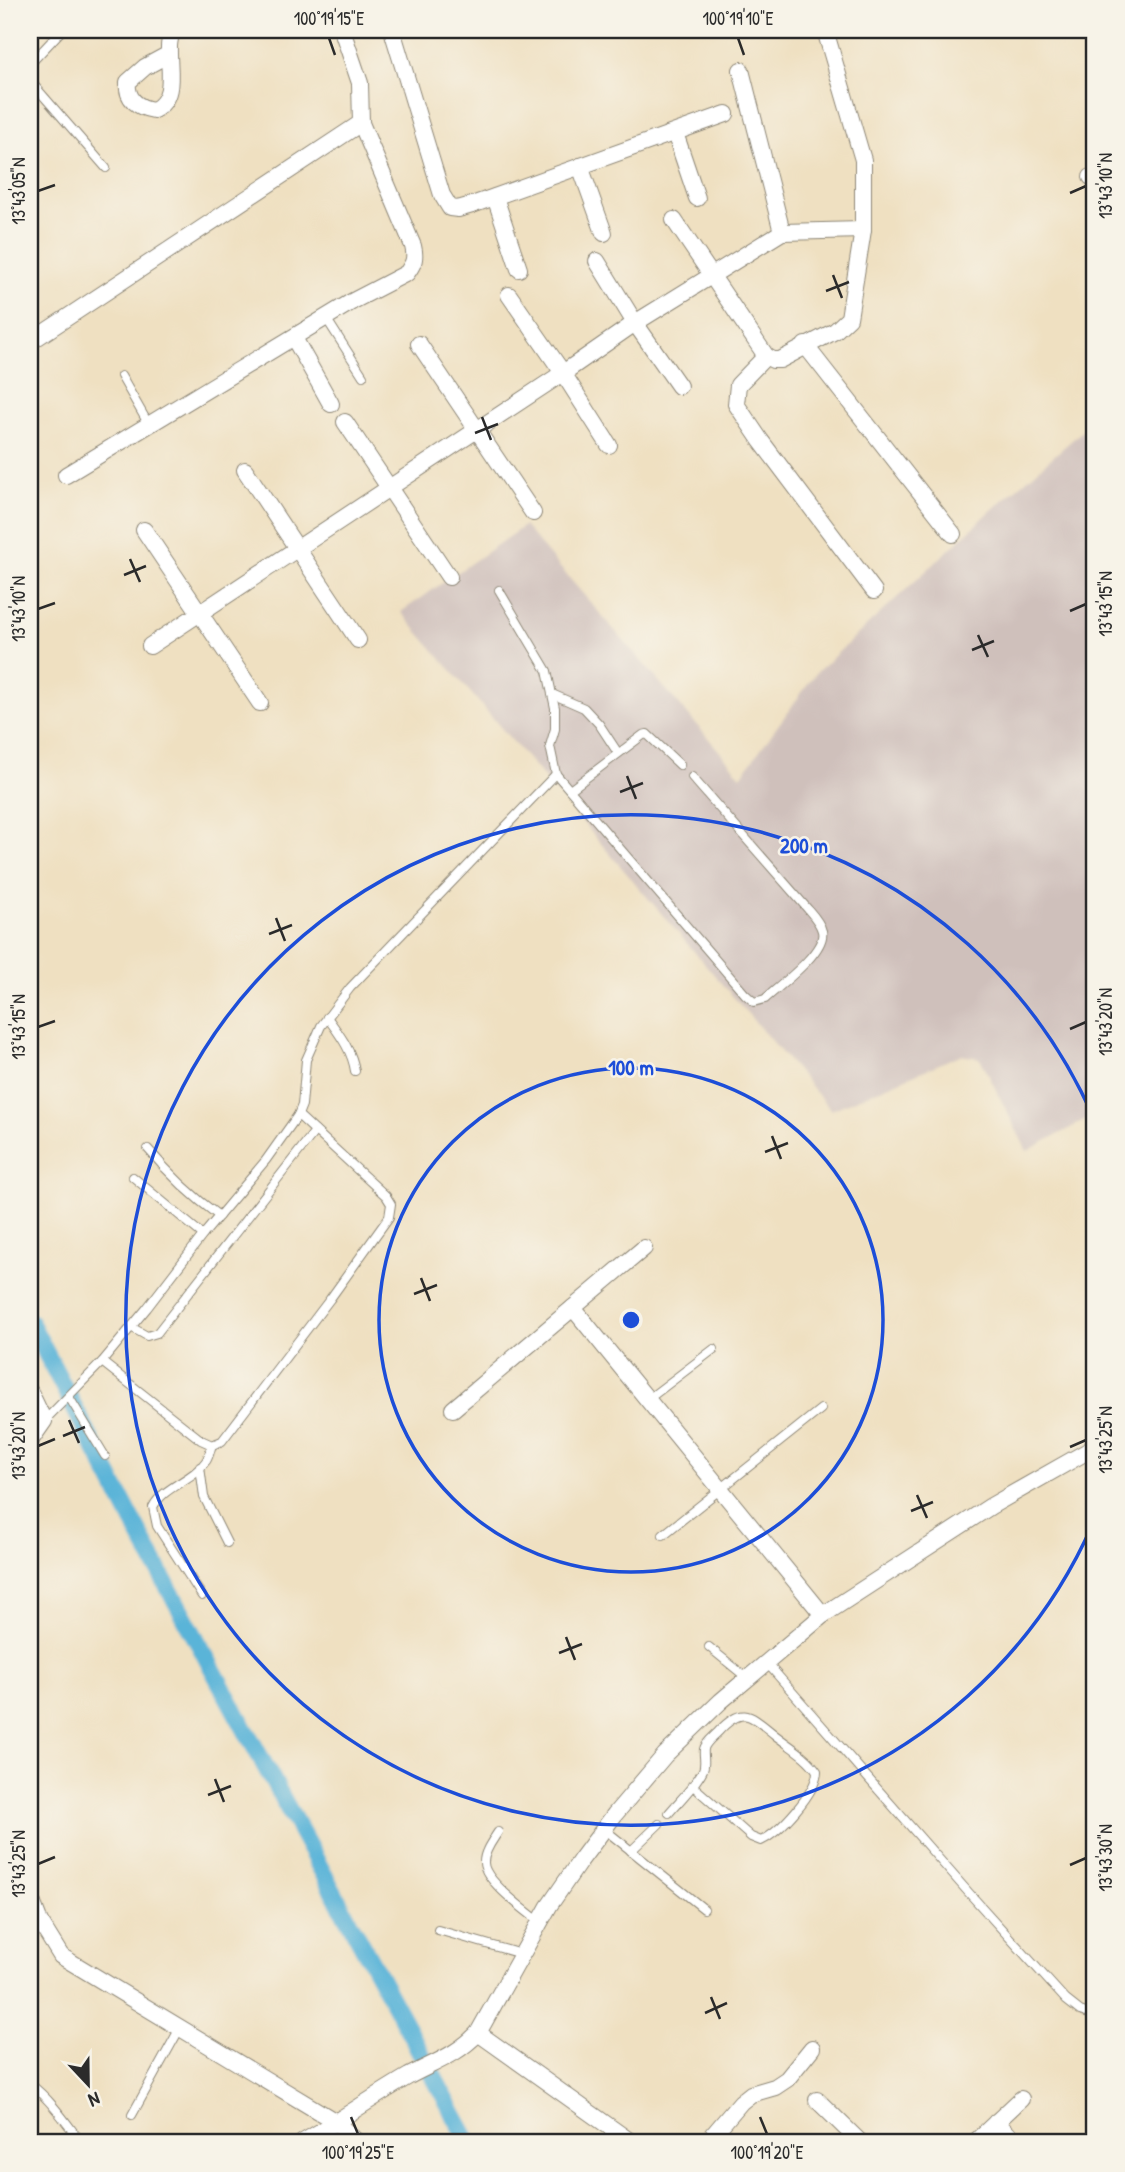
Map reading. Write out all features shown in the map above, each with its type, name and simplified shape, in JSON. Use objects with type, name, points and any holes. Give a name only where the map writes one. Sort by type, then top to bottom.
[{"type":"street","points":[[169,54],[172,30]]},
{"type":"street","points":[[66,475],[326,318],[407,273],[413,265],[415,256],[361,122],[360,83],[342,30]]},
{"type":"street","points":[[393,30],[442,195],[450,208],[458,209],[495,197],[726,114]]},
{"type":"street","points":[[674,220],[766,356],[773,360],[835,331],[849,318],[863,230],[863,160],[825,30]]},
{"type":"street","points":[[741,69],[782,232]]},
{"type":"street","points":[[30,342],[361,122]]},
{"type":"street","points":[[675,133],[697,198]]},
{"type":"street","points":[[580,166],[604,233]]},
{"type":"street","points":[[495,197],[519,269]]},
{"type":"street","points":[[150,646],[635,323],[782,232],[863,230]]},
{"type":"street","points":[[597,261],[635,323],[679,386]]},
{"type":"street","points":[[509,295],[609,445]]},
{"type":"street","points":[[294,338],[331,404]]},
{"type":"street","points":[[419,344],[533,513]]},
{"type":"street","points":[[805,345],[953,534]]},
{"type":"street","points":[[766,356],[738,386],[736,404],[874,591]]},
{"type":"street","points":[[345,422],[449,578]]},
{"type":"street","points":[[245,470],[358,640]]},
{"type":"street","points":[[144,530],[260,703]]},
{"type":"street","points":[[453,1409],[644,1248]]},
{"type":"street","points":[[573,1308],[823,1615]]},
{"type":"street","points":[[30,1392],[47,1418],[30,1441]]},
{"type":"street","points":[[303,2142],[410,2076],[454,2054],[478,2033],[549,1906],[604,1829],[665,1755],[747,1678],[823,1615],[979,1513],[1095,1447]]},
{"type":"street","points":[[30,1896],[40,1922],[61,1956],[336,2122],[357,2142]]},
{"type":"street","points":[[478,2033],[631,2142]]},
{"type":"street","points":[[707,2142],[741,2102],[751,2094],[775,2087],[788,2079],[812,2049]]},
{"type":"street","points":[[975,2142],[1021,2099]]},
{"type":"street","points":[[817,2100],[860,2142]]},
{"type":"street","points":[[996,2122],[1016,2142]]},
{"type":"lane","points":[[30,64],[62,30]]},
{"type":"lane","points":[[30,75],[33,84],[106,168]]},
{"type":"lane","points":[[326,318],[363,376]]},
{"type":"lane","points":[[121,376],[149,425]]},
{"type":"lane","points":[[499,590],[547,671],[555,708],[555,729],[550,746],[556,775],[746,994],[754,1002],[765,999],[816,952],[822,939],[822,930],[806,907],[692,777]]},
{"type":"lane","points":[[552,694],[584,708],[599,724],[618,753]]},
{"type":"lane","points":[[570,790],[630,743],[647,734],[680,765]]},
{"type":"lane","points":[[47,1418],[102,1362],[131,1327],[266,1160],[298,1115],[302,1105],[306,1060],[321,1026],[349,988],[556,775]]},
{"type":"lane","points":[[327,1017],[346,1045],[355,1071]]},
{"type":"lane","points":[[102,1362],[201,1440],[212,1445],[222,1441],[389,1217],[391,1204],[386,1196],[298,1115]]},
{"type":"lane","points":[[131,1327],[147,1336],[157,1333],[315,1131]]},
{"type":"lane","points":[[148,1149],[192,1196],[219,1216]]},
{"type":"lane","points":[[133,1177],[203,1236]]},
{"type":"lane","points":[[647,1400],[714,1349]]},
{"type":"lane","points":[[65,1400],[105,1456]]},
{"type":"lane","points":[[663,1535],[821,1409]]},
{"type":"lane","points":[[202,1596],[157,1526],[153,1507],[158,1498],[207,1460],[212,1445]]},
{"type":"lane","points":[[200,1467],[204,1497],[227,1543]]},
{"type":"lane","points":[[709,1647],[747,1678]]},
{"type":"lane","points":[[766,1662],[1066,2000],[1080,2011],[1094,2014],[1095,2026]]},
{"type":"lane","points":[[669,1813],[692,1784],[704,1770],[704,1750],[707,1744],[728,1721],[741,1714],[757,1720],[817,1771],[814,1786],[778,1831],[761,1841],[751,1837],[692,1784]]},
{"type":"lane","points":[[631,1850],[659,1824]]},
{"type":"lane","points":[[604,1829],[704,1909]]},
{"type":"lane","points":[[498,1832],[484,1861],[485,1868],[495,1884],[540,1923]]},
{"type":"lane","points":[[438,1930],[522,1954]]},
{"type":"lane","points":[[132,2115],[180,2028]]},
{"type":"lane","points":[[30,2084],[43,2094],[81,2142]]},
{"type":"shaded area","points":[[1095,420],[1095,1115],[1027,1151],[980,1058],[960,1055],[831,1110],[401,612],[524,526],[741,776],[817,672],[993,509]]},
{"type":"waterway","points":[[30,1322],[149,1552],[469,2142]]}]
